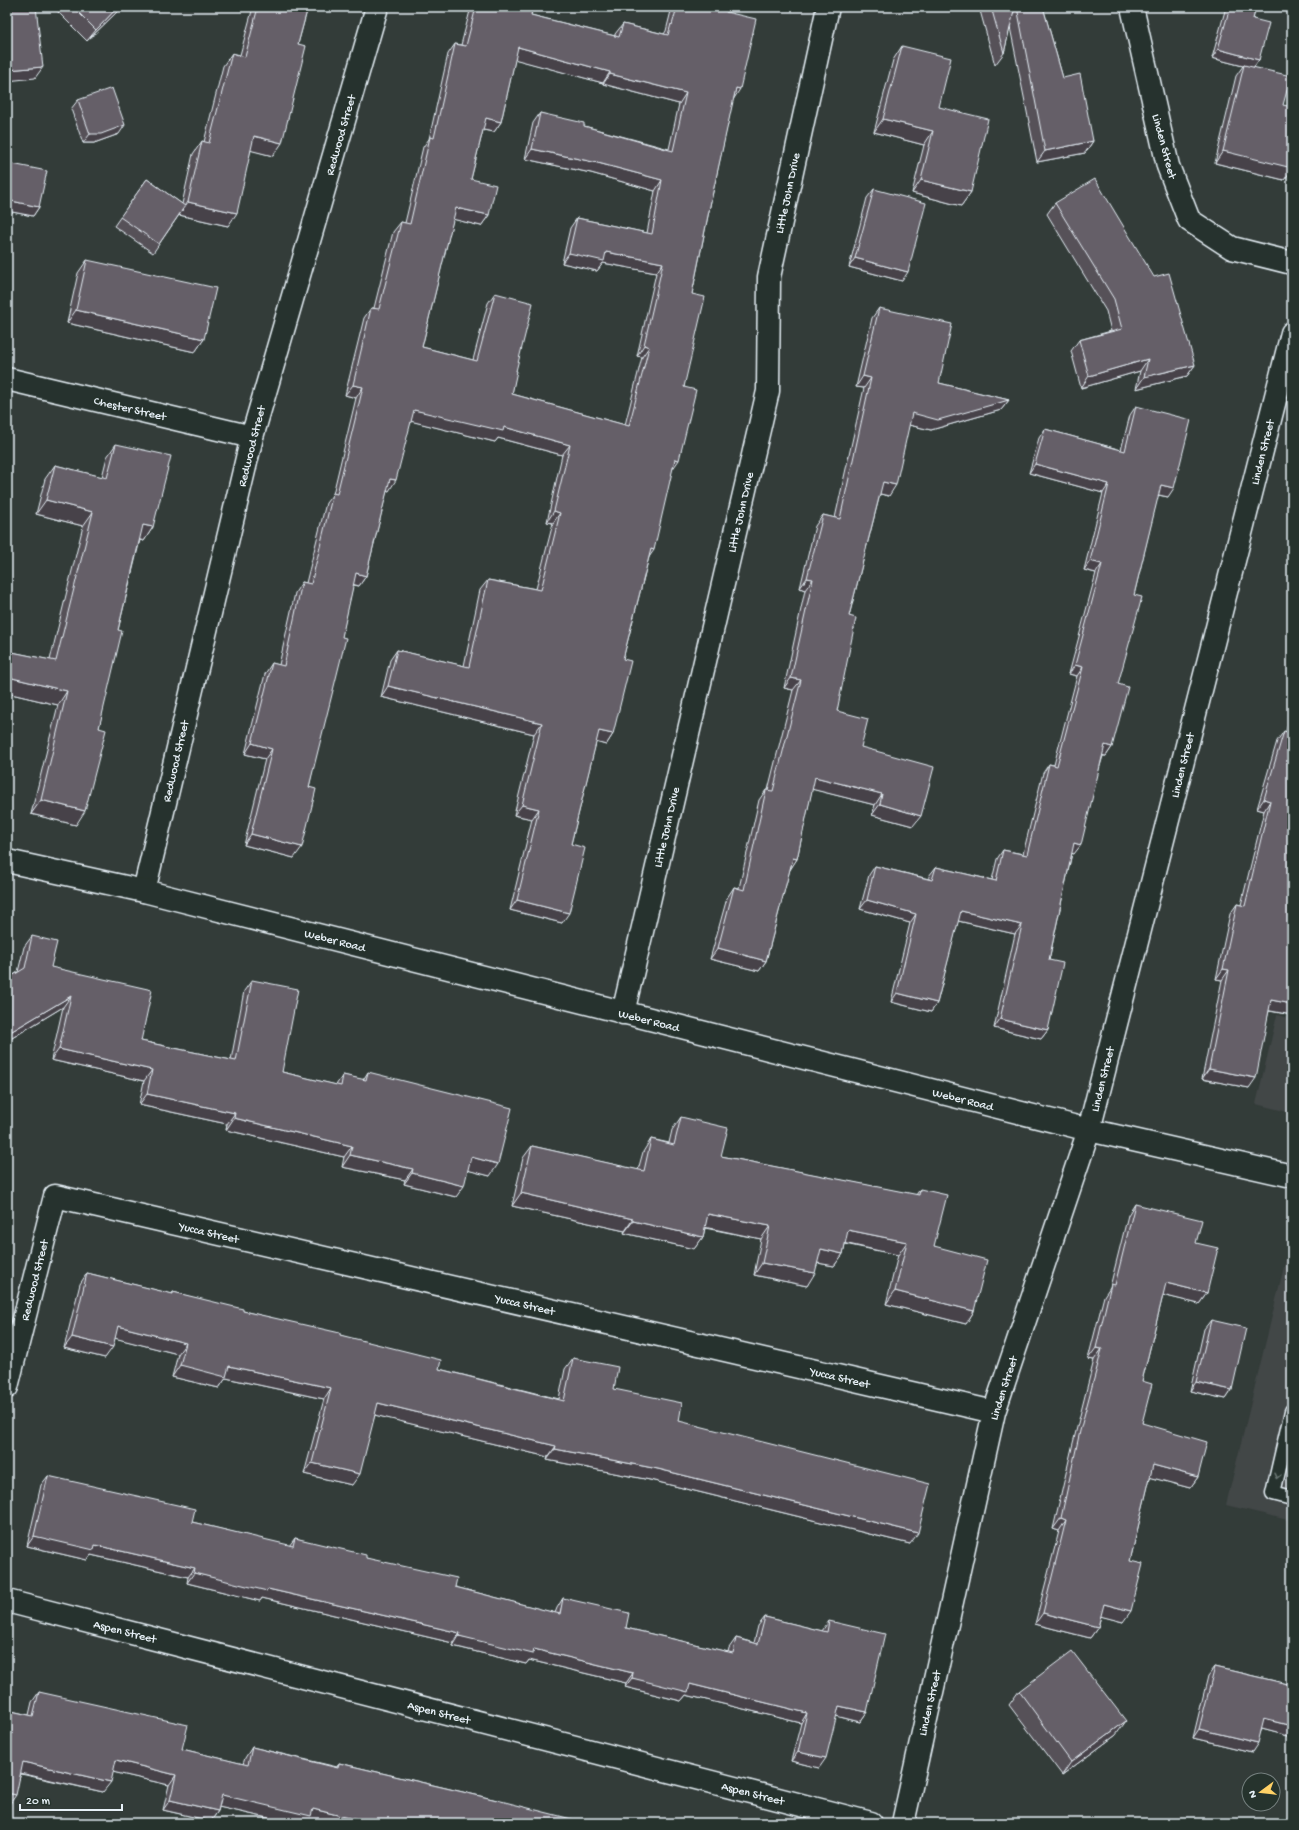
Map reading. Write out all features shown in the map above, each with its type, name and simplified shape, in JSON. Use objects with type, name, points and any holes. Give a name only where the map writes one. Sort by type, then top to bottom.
[{"type":"street","name":"Redwood Street","points":[[144,891],[252,436],[376,7]]},
{"type":"street","name":"Little John Drive","points":[[623,1013],[768,391],[769,277],[828,7]]},
{"type":"street","name":"Linden Street","points":[[1132,7],[1168,166],[1189,220],[1232,248],[1292,263]]},
{"type":"street","name":"Linden Street","points":[[902,1823],[994,1412],[1089,1130],[1292,333]]},
{"type":"street","name":"Chester Street","points":[[7,379],[252,436]]},
{"type":"street","name":"Weber Road","points":[[7,862],[144,891],[1089,1130],[1292,1176]]},
{"type":"street","name":"Redwood Street","points":[[7,1387],[55,1196]]},
{"type":"street","name":"Yucca Street","points":[[55,1196],[994,1412]]},
{"type":"street","name":"Aspen Street","points":[[7,1601],[871,1823]]},
{"type":"lane","points":[[1292,1411],[1273,1493],[1292,1498]]},
{"type":"shaded area","points":[[1277,1015],[1292,1019],[1292,1113],[1256,1104]]},
{"type":"shaded area","points":[[1292,1238],[1292,1521],[1226,1505]]},
{"type":"building","points":[[7,7],[36,7],[43,67],[7,70]]},
{"type":"building","points":[[73,7],[118,7],[96,30]]},
{"type":"building","points":[[258,7],[308,7],[298,44],[306,46],[282,143],[254,136],[237,213],[188,202],[202,141],[209,143],[232,53],[245,57]]},
{"type":"building","points":[[476,7],[533,7],[531,15],[619,37],[623,24],[668,35],[677,7],[727,7],[726,12],[756,19],[740,89],[736,88],[692,294],[705,297],[684,387],[696,390],[679,460],[675,459],[654,550],[651,549],[623,659],[631,661],[613,734],[599,731],[571,844],[585,848],[569,913],[517,900],[539,809],[522,805],[542,723],[388,686],[397,650],[469,667],[488,580],[541,590],[560,513],[554,511],[570,445],[504,427],[503,431],[414,410],[396,480],[390,479],[366,576],[356,573],[342,637],[346,638],[309,787],[316,789],[302,847],[251,834],[272,749],[252,743],[272,663],[284,666],[302,582],[311,584],[333,493],[337,494],[363,387],[353,385],[371,308],[379,309],[401,222],[410,224],[430,137],[434,138],[455,44],[466,46]],"holes":[[[518,47],[610,72],[610,74],[686,93],[673,151],[584,126],[584,123],[540,113],[532,149],[598,163],[662,180],[652,234],[577,218],[569,253],[604,261],[606,252],[663,263],[644,345],[649,347],[629,426],[512,394],[516,371],[533,303],[495,293],[477,361],[422,347],[456,208],[489,215],[496,185],[471,179],[486,118],[501,122]]]},
{"type":"building","points":[[991,7],[1015,7],[1004,53]]},
{"type":"building","points":[[1017,7],[1043,7],[1063,78],[1080,74],[1093,141],[1045,151]]},
{"type":"building","points":[[1230,7],[1256,7],[1253,19],[1269,23],[1259,60],[1218,49]]},
{"type":"building","points":[[902,46],[951,58],[939,107],[988,119],[971,192],[921,180],[933,131],[883,119]]},
{"type":"building","points":[[1244,65],[1291,76],[1283,105],[1292,107],[1292,168],[1223,151]]},
{"type":"building","points":[[112,88],[125,125],[101,134],[90,134],[78,100]]},
{"type":"building","points":[[12,164],[47,171],[39,207],[7,200],[7,185]]},
{"type":"building","points":[[147,179],[185,206],[159,244],[120,217]]},
{"type":"building","points":[[1095,179],[1154,277],[1169,273],[1195,365],[1144,377],[1148,359],[1089,376],[1079,340],[1122,329],[1114,299],[1055,203]]},
{"type":"building","points":[[874,189],[926,203],[908,272],[855,258]]},
{"type":"building","points":[[87,260],[216,288],[204,339],[76,310]]},
{"type":"building","points":[[879,308],[952,324],[939,383],[1009,400],[938,420],[912,413],[896,485],[883,482],[849,616],[856,618],[837,711],[868,719],[861,747],[934,767],[921,816],[880,804],[882,794],[815,777],[797,859],[793,858],[766,961],[718,948],[734,887],[744,890],[766,790],[773,791],[801,680],[791,678],[813,579],[807,578],[823,515],[840,519],[871,378],[863,376]]},
{"type":"building","points":[[1136,406],[1191,420],[1174,488],[1161,485],[1134,595],[1142,597],[1118,684],[1128,687],[1112,747],[1105,745],[1081,845],[1074,843],[1049,960],[1063,963],[1048,1030],[1000,1019],[1022,925],[961,911],[937,1003],[897,993],[916,914],[867,900],[875,866],[932,880],[936,867],[996,881],[1003,850],[1027,855],[1049,764],[1057,766],[1083,667],[1075,665],[1102,564],[1090,561],[1109,484],[1035,464],[1045,429],[1125,451]]},
{"type":"building","points":[[116,444],[171,456],[153,527],[143,525],[118,630],[122,631],[99,728],[106,730],[85,811],[41,800],[67,691],[8,677],[7,682],[7,651],[56,661],[93,512],[46,500],[55,465],[107,478]]},
{"type":"building","points":[[1292,726],[1292,1004],[1271,1000],[1256,1078],[1209,1069],[1229,970],[1223,969],[1237,904],[1245,906],[1270,801],[1264,799],[1284,731],[1290,733]]},
{"type":"building","points":[[32,936],[57,942],[51,967],[152,990],[141,1041],[236,1061],[252,980],[298,989],[282,1072],[341,1086],[343,1075],[366,1080],[368,1072],[512,1108],[498,1164],[471,1157],[464,1186],[412,1173],[413,1169],[350,1155],[352,1146],[234,1118],[235,1113],[147,1094],[152,1070],[59,1049],[71,996],[7,1034],[7,979],[25,968]]},
{"type":"building","points":[[681,1117],[728,1128],[721,1156],[919,1195],[920,1189],[947,1195],[934,1246],[987,1260],[974,1311],[895,1291],[907,1242],[848,1230],[843,1254],[821,1249],[815,1273],[762,1263],[770,1226],[708,1214],[703,1237],[521,1193],[532,1146],[644,1171],[651,1139],[674,1145]]},
{"type":"building","points":[[1135,1204],[1202,1220],[1196,1243],[1218,1248],[1207,1293],[1166,1283],[1142,1381],[1152,1384],[1142,1423],[1207,1442],[1198,1477],[1153,1465],[1130,1561],[1143,1564],[1131,1611],[1104,1604],[1098,1627],[1043,1613],[1066,1520],[1061,1518],[1080,1431],[1102,1349],[1096,1348],[1111,1284],[1115,1285]]},
{"type":"building","points":[[87,1273],[243,1309],[243,1311],[340,1333],[340,1335],[441,1360],[439,1369],[564,1401],[573,1358],[618,1367],[614,1389],[682,1403],[679,1421],[930,1484],[918,1533],[658,1469],[555,1449],[556,1446],[378,1403],[360,1474],[312,1463],[331,1388],[229,1366],[226,1377],[180,1365],[186,1343],[118,1326],[113,1347],[72,1337]]},
{"type":"building","points":[[1211,1320],[1246,1328],[1232,1390],[1196,1382]]},
{"type":"building","points":[[48,1476],[195,1509],[192,1522],[293,1546],[295,1538],[366,1555],[366,1558],[457,1578],[455,1587],[560,1614],[563,1598],[629,1613],[626,1628],[733,1653],[736,1638],[758,1644],[765,1617],[827,1632],[829,1621],[885,1634],[867,1712],[839,1706],[826,1758],[798,1752],[807,1713],[690,1684],[688,1692],[632,1678],[633,1673],[534,1649],[533,1654],[459,1636],[460,1633],[268,1589],[267,1591],[194,1573],[195,1568],[95,1545],[94,1550],[34,1536]]},
{"type":"building","points":[[1072,1651],[1126,1721],[1071,1762],[1019,1691]]},
{"type":"building","points":[[1215,1667],[1292,1685],[1292,1726],[1264,1719],[1258,1743],[1199,1729]]},
{"type":"building","points":[[39,1692],[188,1725],[182,1749],[248,1765],[252,1747],[338,1768],[339,1763],[587,1823],[370,1823],[313,1809],[311,1816],[222,1795],[218,1811],[170,1800],[176,1775],[116,1760],[111,1782],[23,1762],[16,1795],[7,1793],[7,1710],[33,1716]]}]
